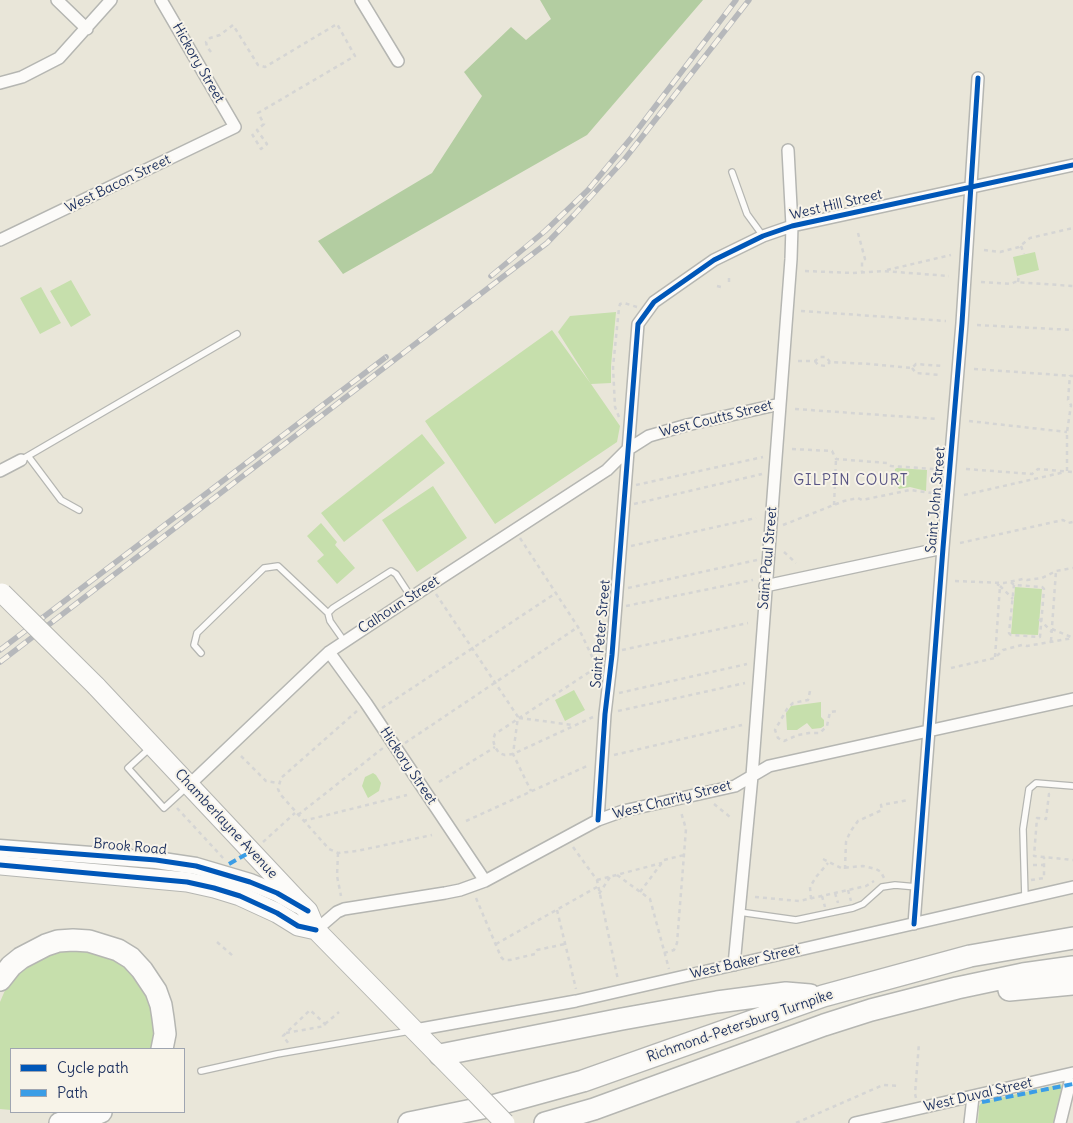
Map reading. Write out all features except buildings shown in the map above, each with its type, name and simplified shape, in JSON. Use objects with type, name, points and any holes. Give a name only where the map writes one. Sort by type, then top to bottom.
[{"type":"highway","name":"Richmond-Petersburg Turnpike","points":[[409,1123],[492,1106],[583,1082],[823,996],[970,956],[1073,938]]},
{"type":"highway","points":[[0,980],[21,958],[58,941],[89,941],[118,950],[131,958],[142,970],[156,991],[164,1018],[165,1034],[162,1048]]},
{"type":"highway","name":"Richmond-Petersburg Turnpike","points":[[545,1123],[594,1109],[824,1025],[931,994],[1023,974],[1073,967]]},
{"type":"highway","points":[[931,994],[1012,990],[1073,984]]},
{"type":"highway","points":[[440,1055],[622,1018],[717,1002],[786,994],[823,996]]},
{"type":"highway","points":[[585,1123],[659,1086]]},
{"type":"highway","points":[[60,1123],[79,1120],[98,1113]]},
{"type":"main road","name":"Chamberlayne Avenue","points":[[1,592],[96,686],[308,911],[316,930],[505,1123]]},
{"type":"main road","name":"Brook Road","points":[[0,848],[156,860],[196,866],[233,875],[277,893],[308,911]]},
{"type":"main road","name":"Brook Road","points":[[0,864],[187,882],[240,896],[264,906],[298,926],[316,930]]},
{"type":"street","points":[[57,0],[87,29]]},
{"type":"street","points":[[0,83],[22,77],[59,58],[111,0]]},
{"type":"street","name":"Hickory Street","points":[[161,0],[235,127]]},
{"type":"street","points":[[361,0],[398,61]]},
{"type":"street","name":"Saint John Street","points":[[914,924],[942,548],[962,324],[978,78]]},
{"type":"street","name":"West Bacon Street","points":[[0,240],[235,127]]},
{"type":"street","name":"Saint Paul Street","points":[[734,965],[752,776],[791,259],[792,226],[788,150]]},
{"type":"street","name":"West Hill Street","points":[[627,450],[638,324],[654,302],[714,260],[763,236],[792,226],[1073,165]]},
{"type":"street","name":"West Coutts Street","points":[[627,450],[649,436],[687,425],[780,404]]},
{"type":"street","name":"Calhoun Street","points":[[189,785],[329,652],[607,470],[627,450]]},
{"type":"street","name":"Saint Peter Street","points":[[598,820],[627,450]]},
{"type":"street","points":[[0,472],[24,458]]},
{"type":"street","points":[[765,586],[942,548]]},
{"type":"street","name":"Hickory Street","points":[[329,652],[373,714],[485,882]]},
{"type":"street","name":"West Charity Street","points":[[316,930],[337,912],[344,909],[445,893],[485,882],[598,820],[623,810],[735,786],[769,766],[1073,699]]},
{"type":"street","name":"West Baker Street","points":[[415,1030],[576,1001],[1073,888]]},
{"type":"street","points":[[1060,1123],[1072,1074]]},
{"type":"street","name":"West Duval Street","points":[[855,1123],[1072,1074]]},
{"type":"street","points":[[970,1123],[972,1097]]},
{"type":"lane","points":[[732,172],[748,214],[763,236]]},
{"type":"lane","points":[[79,510],[61,500],[24,458],[237,334]]},
{"type":"lane","points":[[201,652],[194,644],[197,633],[264,568],[278,566],[328,614],[330,621],[344,642]]},
{"type":"lane","points":[[328,614],[333,608],[391,572],[396,574],[411,597]]},
{"type":"lane","points":[[152,746],[128,768],[164,808],[189,785]]},
{"type":"lane","points":[[1025,898],[1023,829],[1028,789],[1036,784],[1073,786]]},
{"type":"lane","points":[[739,912],[796,920],[853,908],[863,904],[882,887],[895,885],[917,887]]},
{"type":"lane","points":[[201,1071],[291,1051],[415,1030]]},
{"type":"path","points":[[211,52],[206,47],[206,42],[210,38],[220,35],[233,25],[258,65],[265,67],[337,24],[355,56],[258,113],[264,124],[257,130],[267,144],[260,149],[252,134]]},
{"type":"path","points":[[984,250],[1000,252],[1022,246],[1030,238],[1073,228]]},
{"type":"path","points":[[858,232],[865,259],[862,261],[862,272]]},
{"type":"path","points":[[1022,246],[1024,254]]},
{"type":"path","points":[[883,271],[951,255]]},
{"type":"path","points":[[805,271],[883,271],[949,276]]},
{"type":"path","points":[[729,274],[729,282]]},
{"type":"path","points":[[1018,282],[1019,275]]},
{"type":"path","points":[[981,282],[1011,284],[1018,282],[1073,286]]},
{"type":"path","points":[[621,420],[615,407],[613,366],[619,308],[620,304],[624,303],[639,308]]},
{"type":"path","points":[[801,311],[946,321]]},
{"type":"path","points":[[976,324],[1073,330]]},
{"type":"path","points":[[798,361],[815,361],[820,357],[826,357],[830,362]]},
{"type":"path","points":[[815,361],[818,365],[826,366],[830,362],[870,364],[912,368],[916,373],[942,375]]},
{"type":"path","points":[[912,368],[916,364],[942,366]]},
{"type":"path","points":[[974,369],[1072,376],[1068,400],[1071,405],[1067,432],[1067,472]]},
{"type":"path","points":[[795,409],[938,419]]},
{"type":"path","points":[[969,421],[1067,432]]},
{"type":"path","points":[[792,449],[832,452],[836,459],[834,506]]},
{"type":"path","points":[[634,485],[762,457]]},
{"type":"path","points":[[836,459],[934,469]]},
{"type":"path","points":[[966,469],[1032,474],[1038,469],[1073,472]]},
{"type":"path","points":[[964,495],[1067,472]]},
{"type":"path","points":[[633,504],[762,474]]},
{"type":"path","points":[[770,530],[858,498],[862,500],[910,490],[932,494]]},
{"type":"path","points":[[630,547],[756,518]]},
{"type":"path","points":[[960,543],[1063,520],[1068,523],[1073,522]]},
{"type":"path","points":[[515,529],[578,627],[596,667],[495,734],[493,740],[495,747],[499,753],[505,755],[513,754],[593,717]]},
{"type":"path","points":[[784,552],[796,563]]},
{"type":"path","points":[[626,589],[768,558]]},
{"type":"path","points":[[1012,583],[1023,579],[1042,578],[1056,571],[1073,568]]},
{"type":"path","points":[[1051,641],[1056,571]]},
{"type":"path","points":[[625,606],[753,580]]},
{"type":"path","points":[[955,581],[1012,583],[1042,587],[1044,589],[1040,620],[1042,643]]},
{"type":"path","points":[[996,583],[1013,599]]},
{"type":"path","points":[[1012,583],[1013,599],[1010,636],[1040,637]]},
{"type":"path","points":[[995,658],[1000,586]]},
{"type":"path","points":[[388,704],[556,592]]},
{"type":"path","points":[[436,594],[518,718],[513,754],[531,791]]},
{"type":"path","points":[[1040,620],[1052,630],[1072,638]]},
{"type":"path","points":[[622,650],[748,623]]},
{"type":"path","points":[[411,739],[578,627]]},
{"type":"path","points":[[951,668],[995,658],[1003,650],[1022,645],[1027,646],[1072,638]]},
{"type":"path","points":[[619,693],[747,664]]},
{"type":"path","points":[[618,712],[745,683]]},
{"type":"path","points":[[810,691],[808,700],[793,703],[787,709],[775,730],[778,738],[784,741],[798,735],[820,733],[827,726],[830,712],[837,711]]},
{"type":"path","points":[[352,714],[281,778],[278,783],[280,794],[328,849],[338,853],[357,851],[432,835]]},
{"type":"path","points":[[518,718],[574,725]]},
{"type":"path","points":[[614,755],[742,725]]},
{"type":"path","points":[[439,782],[495,747]]},
{"type":"path","points":[[264,841],[379,752]]},
{"type":"path","points":[[241,756],[266,782],[278,783]]},
{"type":"path","points":[[466,821],[587,766]]},
{"type":"path","points":[[1057,795],[1049,794],[1046,819],[1037,818],[1034,856],[1073,860]]},
{"type":"path","points":[[303,821],[407,795]]},
{"type":"path","points":[[845,869],[846,842],[858,821],[882,810],[881,805],[908,800]]},
{"type":"path","points":[[714,804],[730,817]]},
{"type":"path","points":[[664,953],[674,950],[677,943],[686,830],[681,812]]},
{"type":"path","points":[[181,813],[229,864]]},
{"type":"path","points":[[573,847],[597,880],[618,981]]},
{"type":"path","points":[[338,853],[337,876],[341,896]]},
{"type":"path","points":[[640,892],[664,860],[684,854]]},
{"type":"path","points":[[1034,879],[1044,878],[1044,857]]},
{"type":"path","points":[[823,859],[828,863],[845,869],[870,867],[881,872],[884,878]]},
{"type":"path","points":[[597,880],[662,863]]},
{"type":"path","points":[[811,899],[810,887],[828,863]]},
{"type":"path","points":[[1031,865],[1044,865]]},
{"type":"path","points":[[617,875],[650,899],[669,969]]},
{"type":"path","points":[[755,897],[799,901],[866,886],[871,882],[892,876]]},
{"type":"path","points":[[599,894],[610,877]]},
{"type":"path","points":[[496,944],[597,887]]},
{"type":"path","points":[[848,890],[851,901]]},
{"type":"path","points":[[836,893],[838,904]]},
{"type":"path","points":[[822,896],[825,907]]},
{"type":"path","points":[[476,898],[504,960],[535,954],[537,950],[565,944]]},
{"type":"path","points":[[557,910],[576,991]]},
{"type":"path","points":[[217,942],[233,956]]},
{"type":"path","points":[[289,1043],[283,1036],[310,1010],[325,1024]]},
{"type":"path","points":[[286,1033],[325,1026],[339,1012]]},
{"type":"path","points":[[917,1102],[915,1094],[919,1043]]},
{"type":"path","points":[[796,1123],[883,1085],[898,1086]]},
{"type":"green space","points":[[540,0],[703,0],[587,135],[343,274],[318,241],[432,173],[482,96],[464,72],[511,27],[526,40],[551,19]]},
{"type":"green space","points":[[1035,252],[1039,270],[1017,276],[1013,257]]},
{"type":"green space","points":[[71,280],[91,315],[71,327],[50,291]]},
{"type":"green space","points":[[41,287],[61,323],[40,334],[20,298]]},
{"type":"green space","points":[[616,312],[611,383],[591,384],[558,332],[570,316]]},
{"type":"green space","points":[[552,330],[620,426],[617,442],[495,524],[425,421]]},
{"type":"green space","points":[[422,434],[445,463],[344,542],[321,513]]},
{"type":"green space","points":[[895,469],[927,470],[926,491],[910,487],[899,489],[894,481]]},
{"type":"green space","points":[[433,486],[467,538],[417,572],[382,520]]},
{"type":"green space","points":[[321,523],[337,542],[335,545],[355,568],[337,584],[317,561],[324,555],[307,536]]},
{"type":"green space","points":[[1015,587],[1042,589],[1038,635],[1011,634]]},
{"type":"green space","points":[[574,690],[585,710],[565,721],[555,700]]},
{"type":"green space","points":[[821,702],[821,717],[824,720],[824,726],[812,729],[807,723],[797,730],[787,730],[786,713],[791,706]]},
{"type":"green space","points":[[373,773],[381,783],[379,791],[368,798],[362,786],[365,777]]},
{"type":"green space","points":[[65,948],[105,953],[128,968],[138,978],[152,1008],[156,1034],[152,1048],[10,1048],[10,1110],[0,1109],[0,1002],[6,988],[22,965]]},
{"type":"green space","points":[[1061,1084],[1063,1087],[1054,1123],[978,1123],[979,1106],[982,1102]]},
{"type":"railway","points":[[491,276],[545,231],[588,190],[632,137],[736,0]]},
{"type":"railway","points":[[0,662],[547,243],[624,160],[749,0]]},
{"type":"railway","points":[[0,650],[386,357]]},
{"type":"marked path","points":[[229,864],[252,851]]},
{"type":"marked path","points":[[982,1102],[1073,1084]]},
{"type":"cycle path","points":[[914,924],[962,323],[978,78]]},
{"type":"cycle path","points":[[598,820],[605,714],[612,655],[638,324],[654,302],[714,260],[763,236],[792,226],[1073,165]]},
{"type":"cycle path","points":[[0,848],[156,860],[196,866],[250,882],[277,893],[308,911]]},
{"type":"cycle path","points":[[0,865],[187,882],[240,896],[277,913],[298,926],[316,930]]},
{"type":"district","name":"GILPIN COURT","points":[[851,481]]}]
